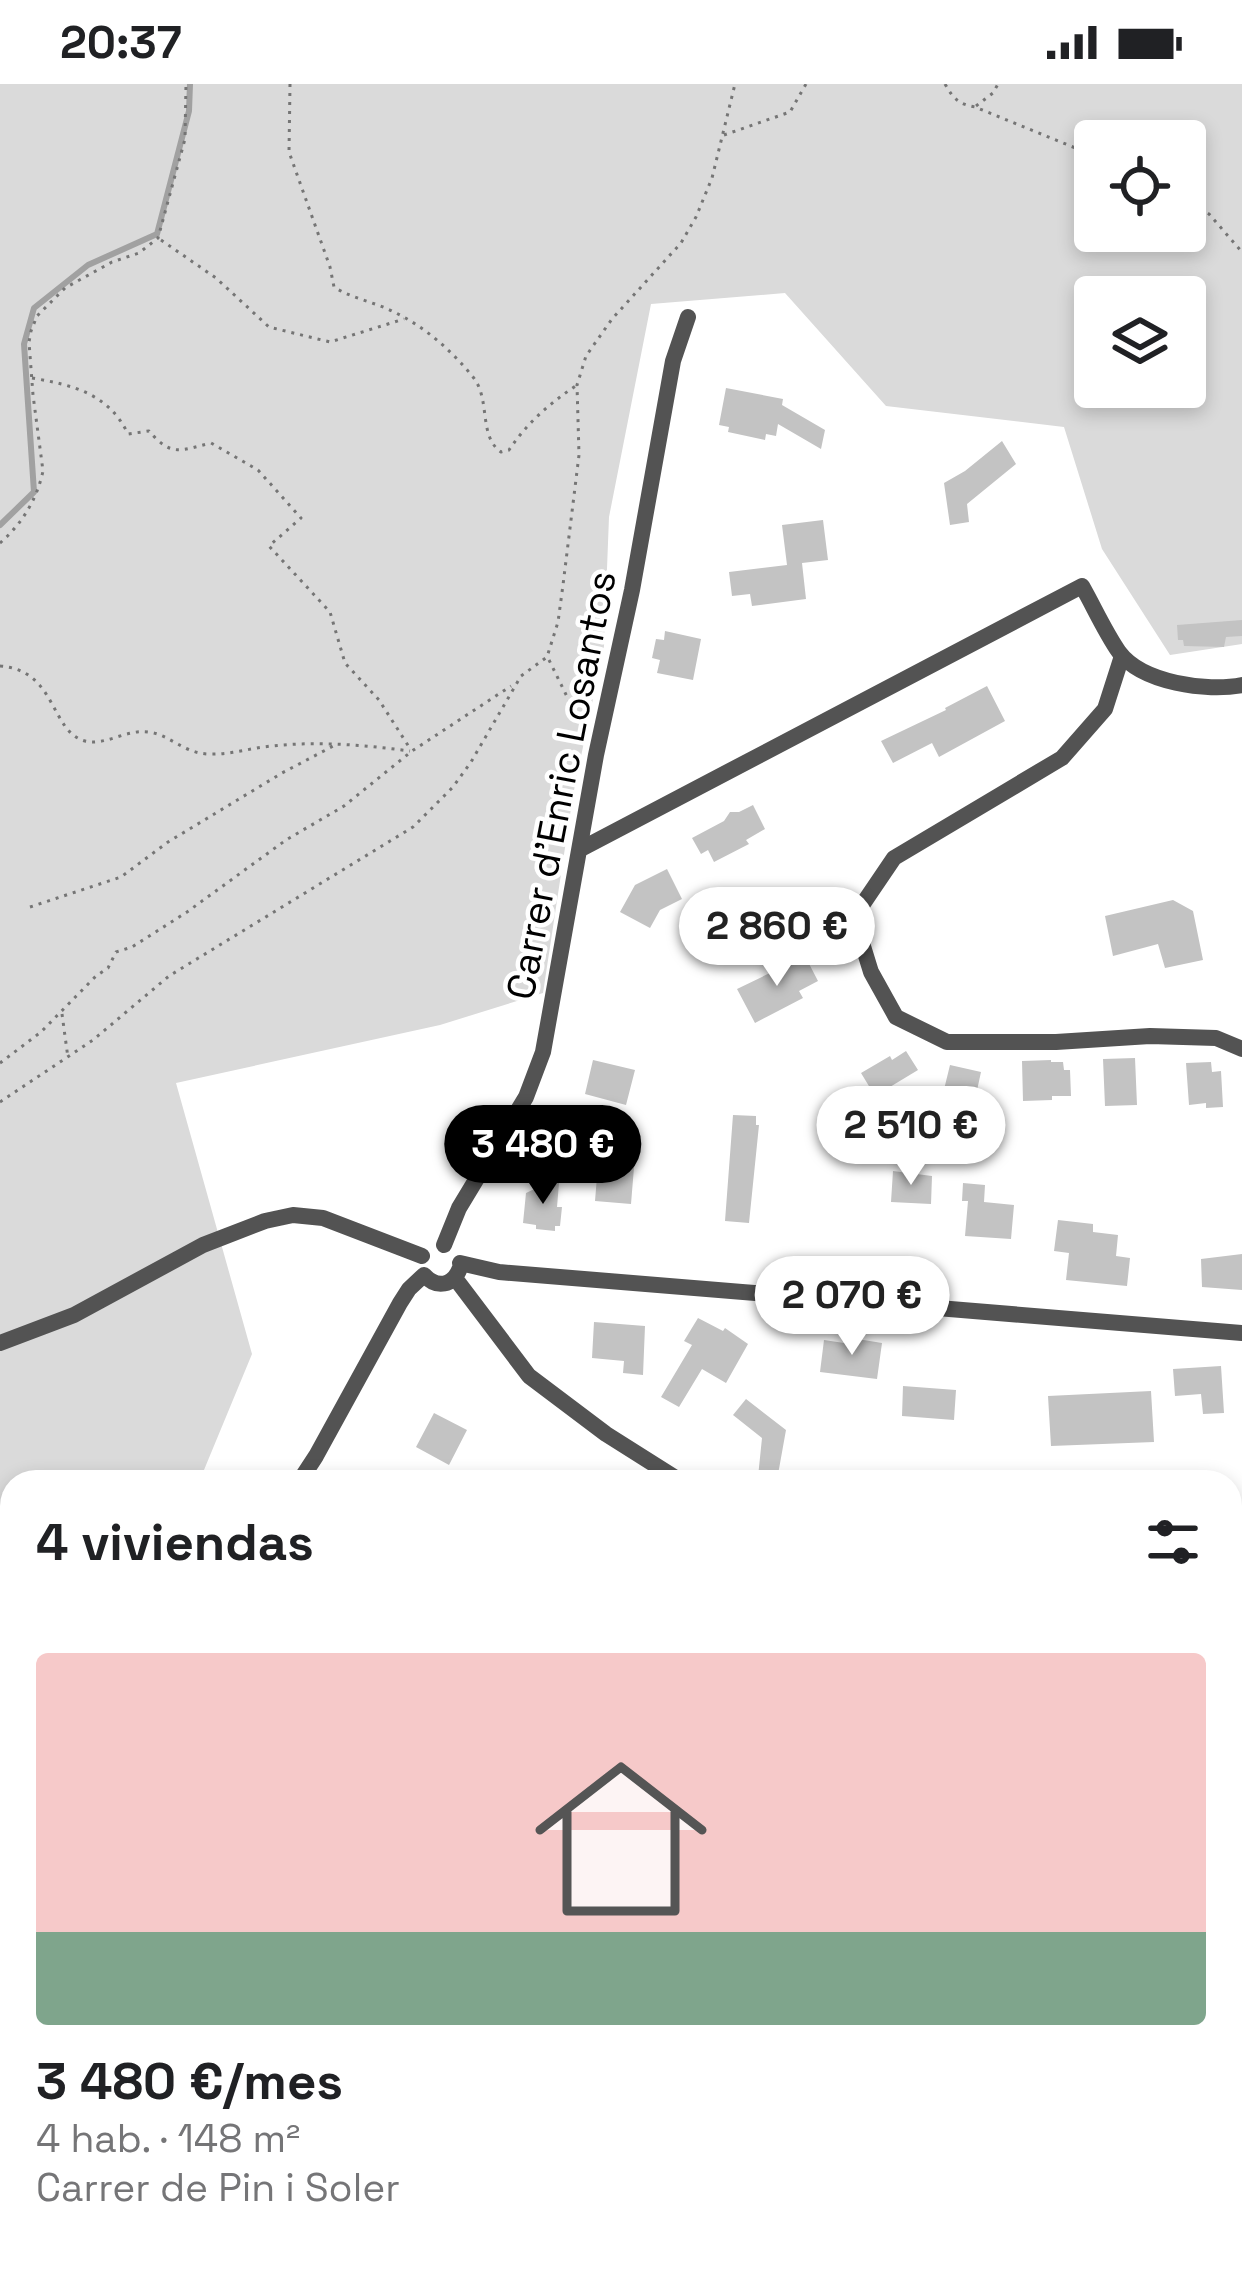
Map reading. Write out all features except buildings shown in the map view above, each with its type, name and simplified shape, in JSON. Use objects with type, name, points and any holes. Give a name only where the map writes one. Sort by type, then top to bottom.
[{"type":"street","name":"Carrer d'Enric Losantos","points":[[444,1245],[459,1208],[536,1075],[543,1052],[596,755],[674,361],[688,317]]},
{"type":"street","points":[[581,849],[1082,586],[1122,656],[1159,679],[1220,689],[1242,686]]},
{"type":"street","points":[[1122,656],[1105,709],[1062,758],[894,858],[854,917],[871,972],[896,1017],[947,1042],[1150,1036],[1216,1038],[1242,1049]]},
{"type":"street","points":[[0,1342],[74,1315],[203,1245],[293,1214],[323,1217],[423,1266],[436,1284],[447,1283],[458,1270],[475,1268],[1242,1333]]},
{"type":"street","points":[[306,1470],[431,1247],[444,1245],[453,1250],[458,1270],[529,1376],[663,1470]]},
{"type":"path","points":[[0,543],[29,508],[43,471],[29,342],[37,316],[65,288],[89,273],[139,254],[158,238],[185,139],[185,84]]},
{"type":"path","points":[[290,84],[289,152],[334,287],[405,318],[448,349],[476,381],[485,403],[489,440],[501,452],[509,450],[550,404],[577,385]]},
{"type":"path","points":[[0,1102],[68,1059],[169,976],[413,826],[471,762],[515,684],[547,657],[558,622],[579,455],[577,385],[586,356],[681,243],[696,217],[712,178],[735,84]]},
{"type":"path","points":[[722,135],[790,112],[806,84]]},
{"type":"path","points":[[945,84],[964,105],[1074,147]]},
{"type":"path","points":[[975,107],[998,84]]},
{"type":"path","points":[[1206,212],[1242,252]]},
{"type":"path","points":[[158,238],[216,278],[269,327],[330,342],[405,318]]},
{"type":"path","points":[[32,378],[75,386],[118,413],[128,434],[149,431],[162,446],[177,450],[212,443],[258,470],[301,518],[268,546],[331,612],[345,663],[379,700],[412,751]]},
{"type":"path","points":[[547,657],[596,755]]},
{"type":"path","points":[[0,666],[13,667],[39,682],[69,734],[81,740],[95,742],[149,731],[192,753],[339,743],[412,751]]},
{"type":"path","points":[[0,1063],[41,1033],[108,968],[116,952],[187,912],[286,839],[344,806],[412,751],[515,684]]},
{"type":"path","points":[[30,907],[121,877],[168,842],[339,743]]},
{"type":"path","points":[[62,1012],[68,1059]]},
{"type":"shaded area","points":[[0,84],[1242,84],[1242,644],[1170,655],[1102,549],[1064,427],[886,406],[785,293],[651,304],[609,517],[604,646],[573,795],[543,993],[440,1025],[176,1083],[252,1354],[204,1470],[0,1470]]},
{"type":"shaded area","points":[[789,893],[803,921],[741,952],[727,922]]},
{"type":"waterway","points":[[0,525],[34,492],[24,344],[34,308],[88,265],[157,234],[189,111],[190,84]]}]
